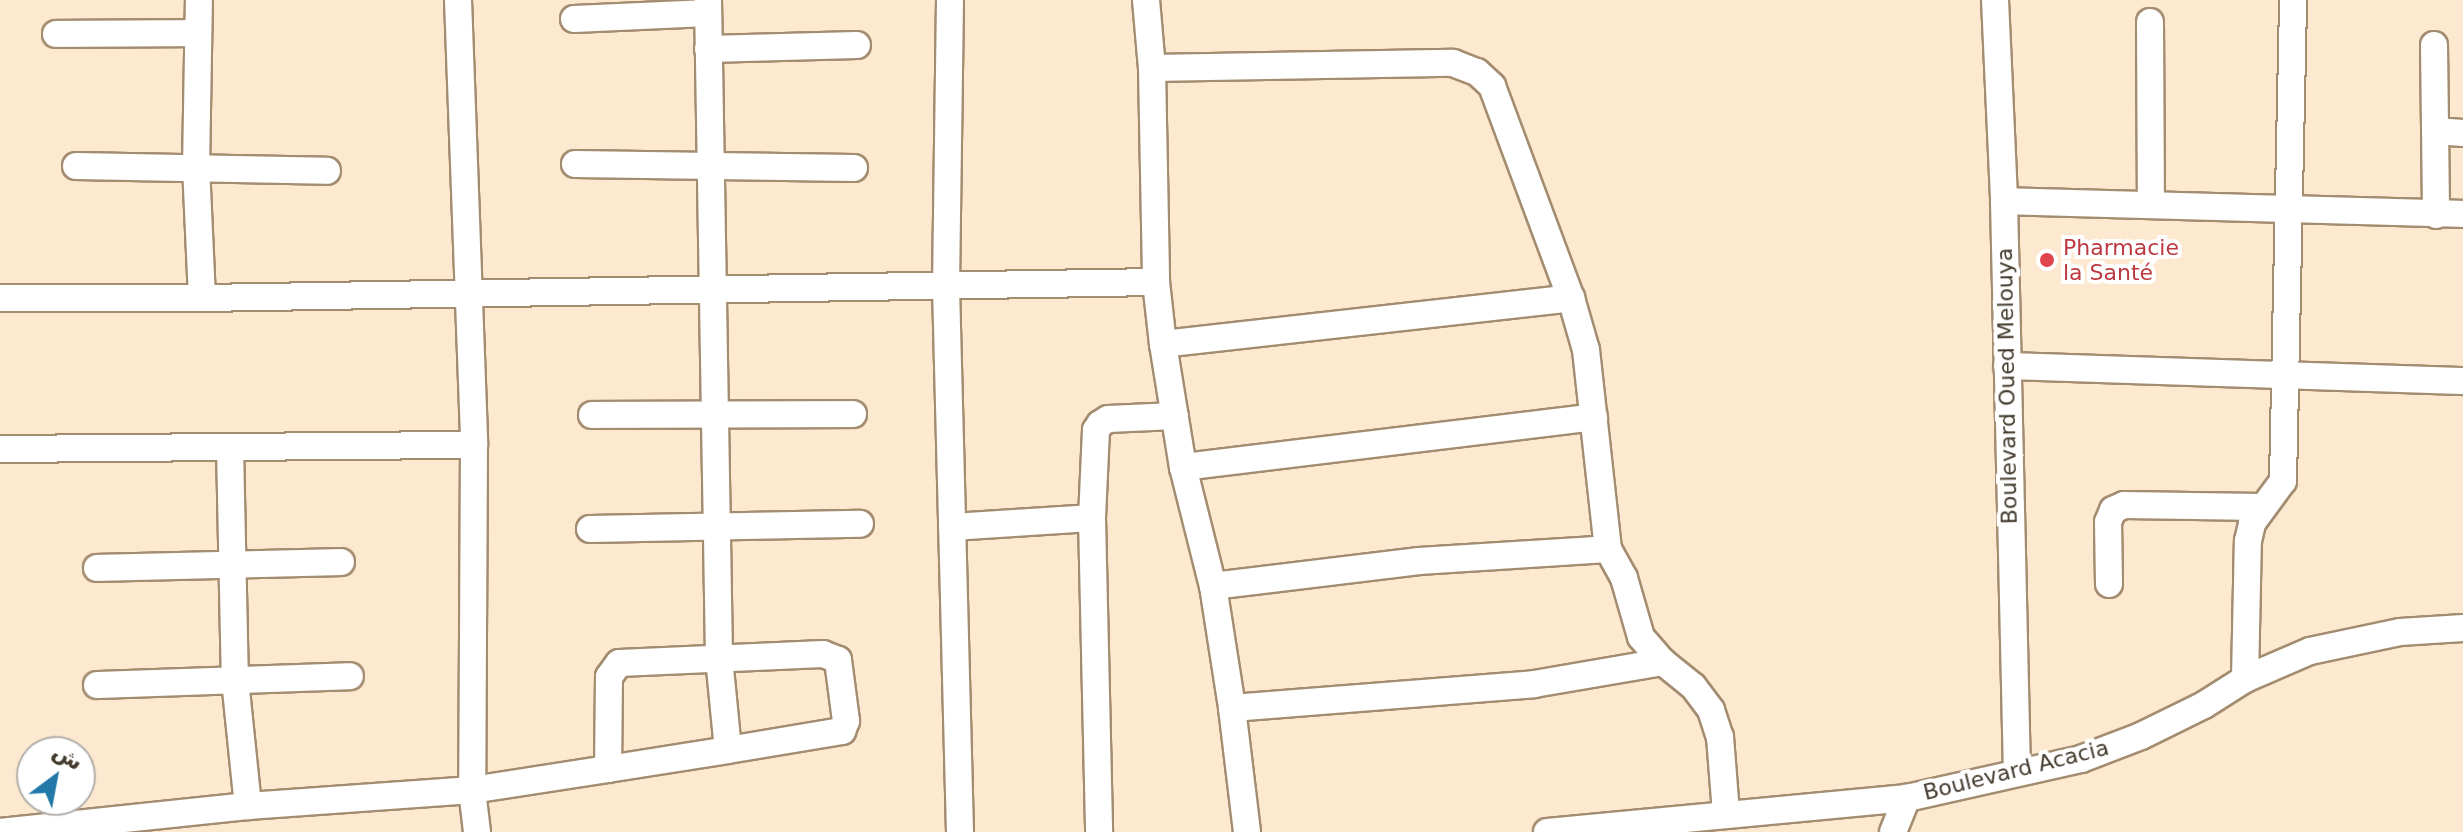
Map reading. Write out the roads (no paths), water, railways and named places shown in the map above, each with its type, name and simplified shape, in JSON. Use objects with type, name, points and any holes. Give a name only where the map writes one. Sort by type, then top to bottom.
[{"type":"street","points":[[199,0],[196,168],[202,298]]},
{"type":"street","points":[[458,0],[474,445],[472,790],[477,832]]},
{"type":"street","points":[[950,0],[946,287],[960,832]]},
{"type":"street","points":[[1146,0],[1152,68],[1156,282],[1163,344],[1183,467],[1213,586],[1247,832]]},
{"type":"street","name":"Boulevard Oued Melouya","points":[[1995,0],[2004,201],[2017,773]]},
{"type":"street","points":[[2245,679],[2248,541],[2252,523],[2262,507],[2276,495],[2283,481],[2293,0]]},
{"type":"street","points":[[574,19],[708,7],[719,658],[728,750]]},
{"type":"street","points":[[2150,22],[2151,205]]},
{"type":"street","points":[[56,34],[198,33]]},
{"type":"street","points":[[708,49],[857,45]]},
{"type":"street","points":[[2434,45],[2436,215]]},
{"type":"street","points":[[1152,68],[1453,63],[1477,72],[1492,86],[1571,298],[1586,350],[1608,549],[1624,578],[1641,637],[1663,662],[1693,686],[1711,710],[1720,737],[1726,814]]},
{"type":"street","points":[[2435,131],[2463,133]]},
{"type":"street","points":[[575,164],[854,168]]},
{"type":"street","points":[[76,166],[327,171]]},
{"type":"street","points":[[2004,201],[2463,214]]},
{"type":"street","points":[[0,298],[468,295],[1156,282]]},
{"type":"street","points":[[1163,344],[1571,298]]},
{"type":"street","points":[[2007,366],[2463,381]]},
{"type":"street","points":[[592,415],[853,414]]},
{"type":"street","points":[[1099,832],[1092,518],[1096,430],[1108,419],[1175,416]]},
{"type":"street","points":[[1183,467],[1594,417]]},
{"type":"street","points":[[0,449],[474,445]]},
{"type":"street","points":[[230,447],[235,680],[248,806]]},
{"type":"street","points":[[2109,584],[2108,522],[2113,510],[2124,505],[2262,507]]},
{"type":"street","points":[[952,527],[1092,518]]},
{"type":"street","points":[[590,529],[860,524]]},
{"type":"street","points":[[1213,586],[1419,561],[1608,549]]},
{"type":"street","points":[[97,568],[341,562]]},
{"type":"street","name":"Boulevard Acacia","points":[[1547,832],[1907,798],[2081,759],[2141,736],[2204,705],[2245,679],[2310,651],[2400,632],[2463,628]]},
{"type":"street","points":[[0,832],[248,806],[472,790],[608,769],[728,750],[842,731],[846,721],[838,660],[832,655],[619,663],[609,677],[608,769]]},
{"type":"street","points":[[1232,708],[1534,684],[1663,662]]},
{"type":"street","points":[[97,685],[350,676]]},
{"type":"street","points":[[1893,832],[1907,798]]},
{"type":"place","name":"Pharmacie la Santé","points":[[2047,260]]}]
